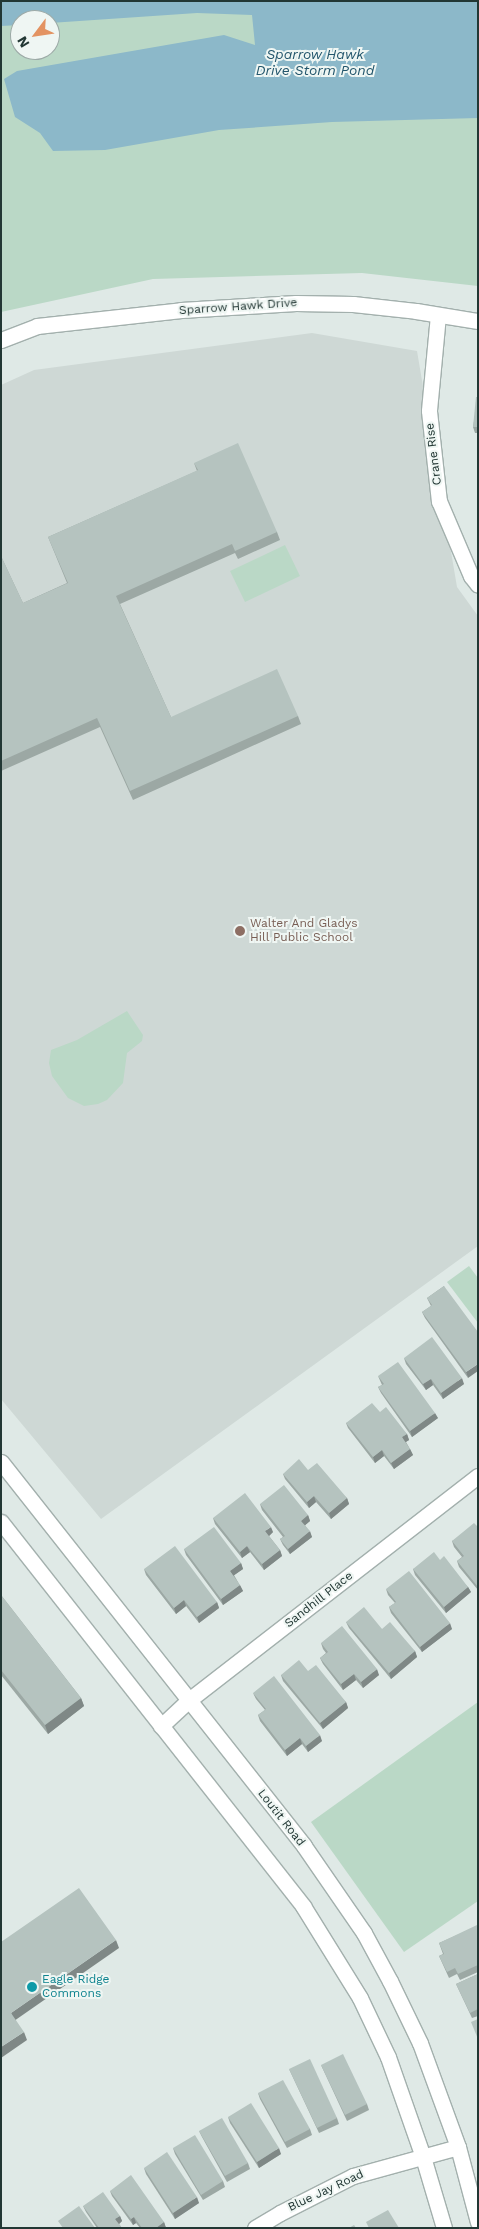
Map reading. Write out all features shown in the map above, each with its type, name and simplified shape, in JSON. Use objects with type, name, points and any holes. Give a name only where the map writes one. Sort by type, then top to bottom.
[{"type":"street","name":"Sparrow Hawk Drive","points":[[1,340],[37,326],[181,310],[287,303],[353,304],[478,320]]},
{"type":"street","name":"Crane Rise","points":[[438,315],[429,411],[440,501],[471,576],[478,585]]},
{"type":"street","name":"Loutit Road","points":[[1,1462],[304,1846],[364,1934],[390,1981],[420,2043],[458,2148],[478,2222]]},
{"type":"street","name":"Sandhill Place","points":[[161,1726],[189,1700],[478,1476]]},
{"type":"street","points":[[1,1522],[303,1906],[360,1998],[388,2057],[423,2157],[444,2228]]},
{"type":"street","name":"Blue Jay Road","points":[[255,2228],[280,2213],[353,2176],[458,2148]]},
{"type":"shaded area","name":"Walter And Gladys Hill Public School","points":[[312,333],[417,351],[457,587],[478,616],[478,1246],[101,1519],[1,1399],[1,385],[34,370]]},
{"type":"green space","points":[[1,1],[478,1],[478,286],[362,273],[153,279],[1,312]]},
{"type":"green space","points":[[285,545],[300,576],[245,602],[230,571]]},
{"type":"green space","points":[[127,1011],[143,1035],[142,1041],[127,1053],[123,1083],[107,1100],[98,1104],[84,1106],[68,1098],[52,1076],[49,1063],[51,1050],[77,1040]]},
{"type":"green space","points":[[469,1266],[478,1278],[478,1323],[447,1282]]},
{"type":"green space","points":[[478,1702],[478,1901],[404,1952],[311,1822]]},
{"type":"water","name":"Sparrow Hawk Drive Storm Pond","points":[[1,1],[478,1],[478,118],[332,122],[219,130],[105,150],[53,151],[40,133],[15,117],[4,79],[17,71],[224,35],[255,45],[252,15],[197,13],[60,22],[60,10],[10,10],[10,26],[1,26]]},
{"type":"building","points":[[476,397],[478,397],[478,427],[473,427]]},
{"type":"building","points":[[238,443],[277,532],[235,551],[232,544],[116,596],[171,717],[277,669],[298,716],[130,791],[97,718],[1,761],[1,556],[23,603],[68,583],[48,537],[198,470],[194,463]]},
{"type":"building","points":[[444,1286],[478,1332],[478,1364],[466,1372],[422,1312],[432,1305],[427,1298]]},
{"type":"building","points":[[432,1337],[462,1378],[441,1393],[431,1379],[423,1384],[404,1358]]},
{"type":"building","points":[[398,1362],[435,1413],[410,1431],[378,1387],[384,1384],[378,1376]]},
{"type":"building","points":[[372,1403],[380,1412],[386,1407],[407,1434],[402,1437],[410,1449],[391,1463],[382,1450],[373,1457],[346,1423]]},
{"type":"building","points":[[299,1459],[308,1470],[317,1463],[347,1498],[329,1513],[314,1496],[307,1502],[283,1474]]},
{"type":"building","points":[[284,1485],[308,1515],[301,1521],[310,1531],[288,1549],[280,1539],[285,1536],[260,1504]]},
{"type":"building","points":[[245,1493],[271,1527],[265,1531],[280,1550],[262,1564],[247,1546],[240,1552],[213,1518]]},
{"type":"building","points":[[474,1523],[478,1527],[478,1587],[457,1561],[464,1556],[452,1541]]},
{"type":"building","points":[[214,1527],[241,1563],[230,1571],[240,1585],[221,1599],[184,1549]]},
{"type":"building","points":[[175,1546],[217,1602],[197,1617],[184,1600],[174,1608],[144,1569]]},
{"type":"building","points":[[434,1552],[440,1560],[444,1556],[468,1587],[444,1607],[413,1569]]},
{"type":"building","points":[[409,1571],[450,1623],[420,1647],[389,1607],[396,1602],[386,1589]]},
{"type":"building","points":[[1,1595],[81,1698],[45,1725],[1,1670]]},
{"type":"building","points":[[364,1607],[382,1629],[390,1622],[415,1651],[389,1673],[346,1622]]},
{"type":"building","points":[[342,1626],[377,1669],[361,1682],[354,1674],[341,1684],[320,1658],[328,1652],[321,1643]]},
{"type":"building","points":[[299,1660],[308,1671],[316,1665],[346,1702],[320,1723],[281,1675]]},
{"type":"building","points":[[274,1676],[320,1735],[306,1746],[300,1738],[285,1750],[258,1715],[266,1709],[253,1693]]},
{"type":"building","name":"Eagle Ridge Commons","points":[[79,1888],[116,1940],[11,2013],[24,2032],[1,2047],[1,1942]]},
{"type":"building","points":[[477,1925],[478,1965],[458,1974],[455,1968],[447,1972],[439,1956],[444,1954],[439,1943]]},
{"type":"building","points":[[478,1974],[478,2009],[470,2013],[456,1984]]},
{"type":"building","points":[[478,2019],[478,2039],[471,2022]]},
{"type":"building","points":[[343,2054],[367,2104],[345,2115],[321,2065]]},
{"type":"building","points":[[310,2059],[337,2118],[317,2128],[289,2069]]},
{"type":"building","points":[[283,2080],[310,2129],[285,2142],[258,2093]]},
{"type":"building","points":[[251,2103],[279,2148],[257,2162],[228,2117]]},
{"type":"building","points":[[222,2118],[248,2163],[225,2176],[199,2131]]},
{"type":"building","points":[[195,2135],[223,2181],[201,2195],[173,2148]]},
{"type":"building","points":[[167,2152],[197,2197],[173,2213],[144,2168]]},
{"type":"building","points":[[131,2175],[164,2222],[156,2228],[142,2228],[134,2217],[131,2219],[110,2191]]},
{"type":"building","points":[[103,2192],[120,2216],[115,2219],[122,2228],[99,2228],[83,2206]]},
{"type":"building","points":[[79,2206],[95,2228],[63,2228],[58,2221]]},
{"type":"building","points":[[388,2210],[399,2228],[369,2228],[366,2222]]},
{"type":"place","name":"Walter And Gladys Hill Public School","points":[[240,931]]},
{"type":"place","name":"Eagle Ridge Commons","points":[[32,1987]]}]
